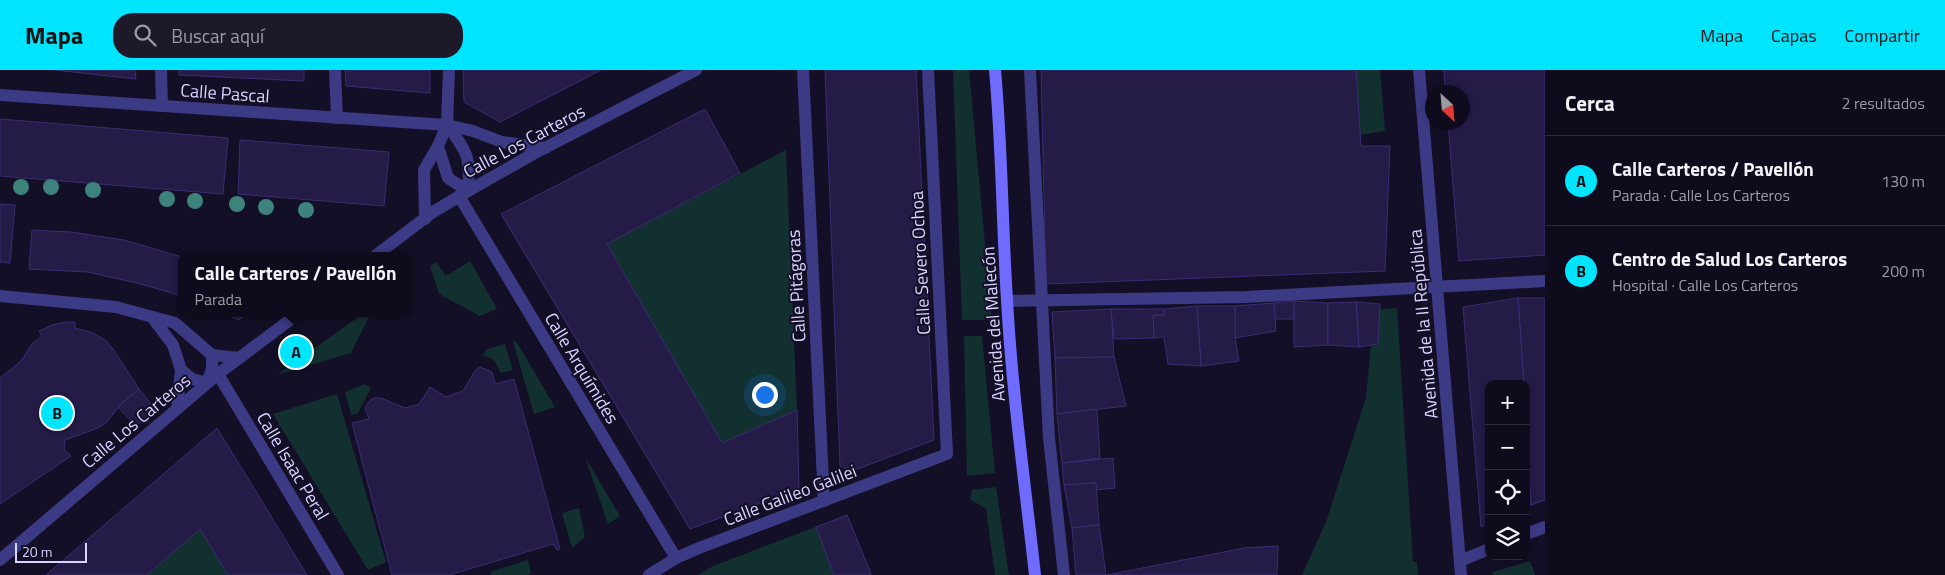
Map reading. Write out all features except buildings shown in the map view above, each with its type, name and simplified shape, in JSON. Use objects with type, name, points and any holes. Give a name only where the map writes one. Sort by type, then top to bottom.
[{"type":"main road","name":"Avenida del Malecón","points":[[995,70],[1000,129],[1007,302],[1016,408],[1035,575]]},
{"type":"street","points":[[161,70],[162,106]]},
{"type":"street","points":[[335,70],[337,118]]},
{"type":"street","points":[[425,218],[424,170],[438,146],[447,125],[448,70]]},
{"type":"street","name":"Calle Los Carteros","points":[[381,252],[425,218],[464,193],[545,148],[696,70]]},
{"type":"street","name":"Calle Pitágoras","points":[[803,70],[824,501]]},
{"type":"street","name":"Calle Severo Ochoa","points":[[928,70],[946,454]]},
{"type":"street","points":[[1030,70],[1049,438],[1064,575]]},
{"type":"street","name":"Avenida de la II República","points":[[1419,70],[1461,575]]},
{"type":"street","name":"Calle Pascal","points":[[0,95],[447,125],[473,131],[502,142],[545,148]]},
{"type":"street","points":[[438,146],[448,178],[464,193],[470,170],[466,150],[447,125]]},
{"type":"street","name":"Calle Arquímides","points":[[464,193],[676,558]]},
{"type":"street","points":[[1007,302],[1246,297],[1545,281]]},
{"type":"street","points":[[0,296],[116,308],[152,317],[175,323],[212,355],[239,358]]},
{"type":"street","points":[[152,317],[173,345],[181,370],[177,409]]},
{"type":"street","name":"Calle Los Carteros","points":[[0,560],[207,383],[294,317]]},
{"type":"street","points":[[181,370],[192,379],[207,383],[212,369],[212,355]]},
{"type":"street","name":"Calle Isaac Peral","points":[[218,374],[338,575]]},
{"type":"street","name":"Calle Galileo Galilei","points":[[649,575],[676,558],[946,454]]},
{"type":"street","points":[[1530,533],[1545,527]]},
{"type":"street","points":[[1460,561],[1485,551]]},
{"type":"green space","points":[[953,70],[969,70],[992,320],[962,320]]},
{"type":"green space","points":[[1356,70],[1380,70],[1385,131],[1360,135]]},
{"type":"green space","points":[[786,150],[797,410],[722,443],[607,244]]},
{"type":"green space","points":[[470,261],[497,309],[480,316],[439,294],[430,266],[436,262],[446,276]]},
{"type":"green space","points":[[1397,308],[1413,562],[1417,562],[1418,575],[1302,575],[1326,522],[1366,398],[1374,310]]},
{"type":"green space","points":[[358,317],[369,317],[351,353],[277,375]]},
{"type":"green space","points":[[964,336],[982,336],[995,473],[967,476]]},
{"type":"green space","points":[[516,341],[555,407],[534,414],[513,342]]},
{"type":"green space","points":[[505,344],[513,370],[501,373],[494,360],[483,355],[487,349]]},
{"type":"green space","points":[[365,384],[371,388],[358,413],[351,415],[345,392]]},
{"type":"green space","points":[[337,394],[386,562],[368,570],[273,414]]},
{"type":"green space","points":[[585,457],[620,516],[608,524]]},
{"type":"green space","points":[[996,487],[1009,575],[995,575],[986,509],[970,499],[972,490]]},
{"type":"green space","points":[[579,508],[585,537],[572,548],[562,513]]},
{"type":"green space","points":[[847,515],[872,575],[698,575],[713,566]]},
{"type":"green space","points":[[200,529],[228,575],[147,575]]},
{"type":"green space","points":[[528,560],[531,573],[527,575],[491,575],[490,572]]},
{"type":"green space","points":[[1530,561],[1535,575],[1494,575],[1493,572]]},
{"type":"place","name":"Calle Carteros / Pavellón","points":[[296,352]]},
{"type":"place","name":"Centro de Salud Los Carteros","points":[[57,413]]}]
